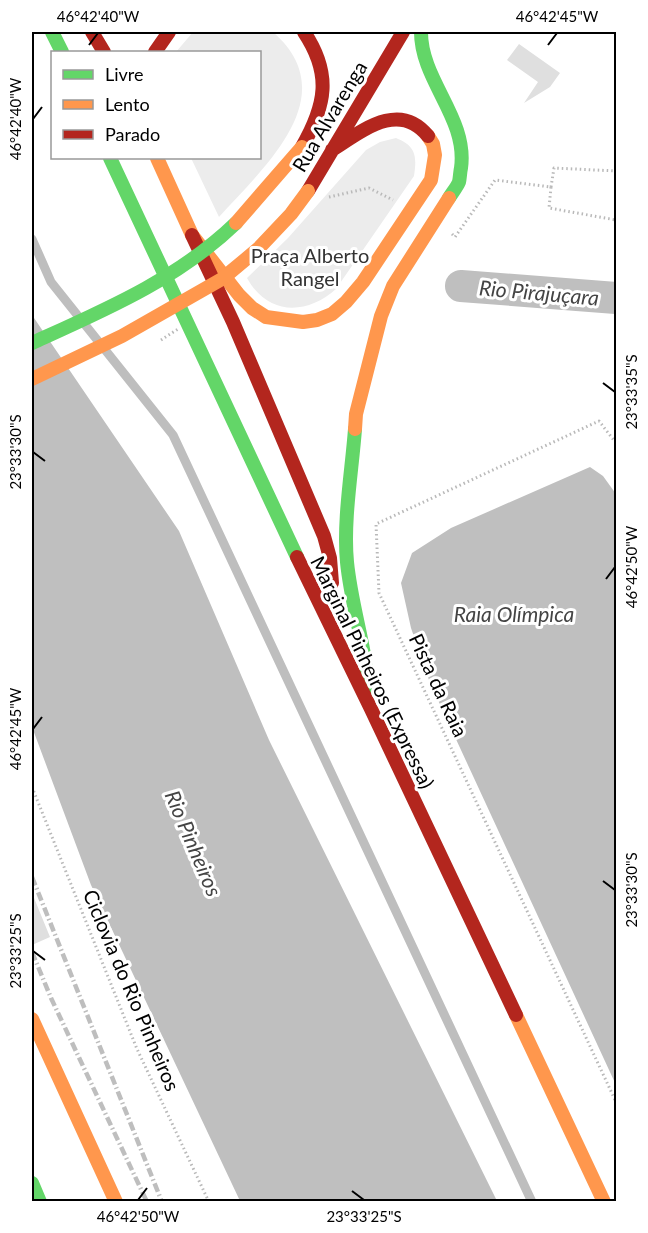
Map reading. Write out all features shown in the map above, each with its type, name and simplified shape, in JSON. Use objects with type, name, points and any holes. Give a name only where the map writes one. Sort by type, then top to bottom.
[{"type":"main road","points":[[52,32],[62,51]]},
{"type":"main road","points":[[92,32],[103,51]]},
{"type":"main road","points":[[156,51],[169,32]]},
{"type":"main road","points":[[32,343],[123,300],[172,273],[212,246],[262,194],[302,147],[315,127],[320,111],[324,82],[319,60],[303,32]]},
{"type":"main road","name":"Rua Alvarenga","points":[[32,379],[122,336],[222,279],[258,249],[291,214],[308,191],[403,32]]},
{"type":"main road","points":[[371,709],[367,664],[347,560],[356,414],[381,316],[393,286],[459,182],[463,154],[450,111],[429,71],[421,46],[421,32]]},
{"type":"main road","points":[[192,235],[239,295],[252,308],[266,317],[303,322],[332,314],[363,282],[430,180],[436,152],[430,137],[420,125],[409,119],[396,117],[382,121],[332,150]]},
{"type":"main road","name":"Marginal Pinheiros (Expressa)","points":[[110,159],[327,622],[371,709],[604,1202]]},
{"type":"main road","points":[[159,159],[233,322],[324,536],[332,577],[332,596],[327,622]]},
{"type":"main road","points":[[32,1019],[35,1030],[116,1202]]},
{"type":"main road","points":[[32,1183],[40,1202]]},
{"type":"lane","points":[[32,239],[51,282],[173,435],[532,1202]]},
{"type":"path","points":[[616,171],[554,168],[549,208],[616,220]]},
{"type":"path","points":[[433,221],[455,237],[495,180],[551,187]]},
{"type":"path","points":[[323,199],[369,188],[411,209]]},
{"type":"path","name":"Pista da Raia","points":[[616,443],[599,421],[376,524],[379,592],[616,1102]]},
{"type":"path","name":"Ciclovia do Rio Pinheiros","points":[[32,788],[137,1049],[209,1202]]},
{"type":"green space","name":"Praça Alberto Rangel","points":[[193,32],[273,32],[293,56],[302,81],[300,105],[290,130],[257,176],[219,217],[191,159],[261,159],[261,51],[177,51]]},
{"type":"green space","name":"Praça Alberto Rangel","points":[[396,138],[408,144],[414,152],[414,176],[336,289],[325,298],[301,307],[277,305],[266,299],[247,278],[288,238],[366,150],[380,142]]},
{"type":"water","name":"Rio Pinheiros","points":[[32,315],[179,531],[269,740],[497,1201],[240,1201],[91,885],[32,727]]},
{"type":"water","name":"Raia Olímpica","points":[[590,467],[603,476],[616,494],[616,1085],[430,683],[411,628],[401,583],[412,553],[451,528]]},
{"type":"building","points":[[519,44],[560,73],[550,87],[524,103],[538,82],[507,60]]},
{"type":"building","points":[[32,893],[50,937],[32,945]]},
{"type":"waterway","name":"Rio Pirajuçara","points":[[461,286],[616,298]]},
{"type":"railway","points":[[32,877],[162,1202]]},
{"type":"railway","points":[[32,952],[51,998],[147,1202]]},
{"type":"traffic: fast","points":[[52,32],[62,51]]},
{"type":"traffic: fast","points":[[421,32],[428,67],[458,133],[461,150],[459,182],[449,198]]},
{"type":"traffic: fast","points":[[110,159],[297,557]]},
{"type":"traffic: fast","points":[[32,343],[140,292],[190,261],[236,223]]},
{"type":"traffic: fast","points":[[355,429],[346,546],[349,578],[369,688]]},
{"type":"traffic: fast","points":[[32,1183],[40,1202]]},
{"type":"traffic: slow","points":[[157,159],[192,235],[239,295],[252,308],[266,317],[303,322],[332,314],[363,282],[431,180],[435,155],[433,144],[428,136]]},
{"type":"traffic: slow","points":[[236,223],[302,147]]},
{"type":"traffic: slow","points":[[32,379],[122,336],[222,279],[258,249],[291,214],[308,191]]},
{"type":"traffic: slow","points":[[355,429],[356,414],[381,316],[393,286],[449,198]]},
{"type":"traffic: slow","points":[[516,1015],[604,1202]]},
{"type":"traffic: slow","points":[[32,1019],[116,1202]]},
{"type":"traffic: jam","points":[[92,32],[103,51]]},
{"type":"traffic: jam","points":[[156,51],[169,32]]},
{"type":"traffic: jam","points":[[302,147],[316,117],[323,90],[319,62],[304,32]]},
{"type":"traffic: jam","points":[[308,191],[403,32]]},
{"type":"traffic: jam","points":[[332,150],[380,122],[393,120],[405,120],[417,125],[428,136]]},
{"type":"traffic: jam","points":[[192,235],[233,322],[324,536],[330,558],[332,583]]},
{"type":"traffic: jam","points":[[297,557],[516,1015]]}]
